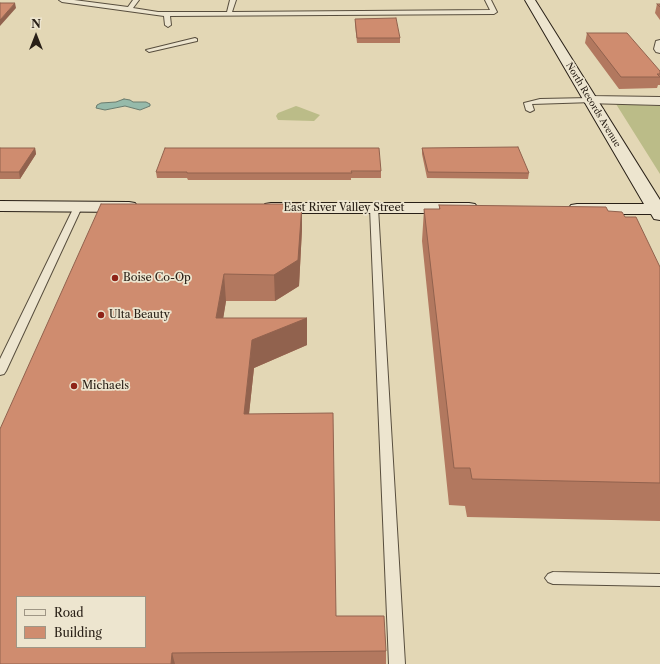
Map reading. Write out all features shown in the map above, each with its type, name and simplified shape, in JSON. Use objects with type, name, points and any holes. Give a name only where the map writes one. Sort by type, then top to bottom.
[{"type":"street","name":"North Records Avenue","points":[[530,0],[658,212]]},
{"type":"street","points":[[660,44],[660,49]]},
{"type":"street","points":[[590,100],[660,101]]},
{"type":"street","points":[[0,206],[142,207]]},
{"type":"street","points":[[0,209],[32,207]]},
{"type":"street","name":"East River Valley Street","points":[[254,208],[483,208]]},
{"type":"street","points":[[561,209],[658,212]]},
{"type":"lane","points":[[62,0],[158,14],[494,12],[488,0]]},
{"type":"lane","points":[[130,9],[136,0]]},
{"type":"lane","points":[[229,14],[233,0]]},
{"type":"lane","points":[[167,14],[168,25]]},
{"type":"lane","points":[[149,50],[195,40]]},
{"type":"lane","points":[[530,110],[528,103],[540,101],[590,100]]},
{"type":"lane","points":[[0,371],[78,207]]},
{"type":"lane","points":[[374,208],[397,664]]},
{"type":"lane","points":[[553,578],[660,580]]},
{"type":"green space","points":[[616,104],[660,106],[660,174]]},
{"type":"green space","points":[[296,106],[320,115],[314,121],[278,120],[276,116],[278,113]]},
{"type":"shaded area","points":[[124,99],[133,102],[146,102],[150,104],[150,106],[140,110],[125,106],[105,110],[96,108],[97,105],[101,103],[116,102]]},
{"type":"building","points":[[0,3],[15,3],[0,20]]},
{"type":"building","points":[[396,18],[400,38],[357,38],[355,19]]},
{"type":"building","points":[[587,33],[627,33],[660,71],[660,74],[657,74],[660,77],[621,77]]},
{"type":"building","points":[[518,147],[529,173],[428,172],[422,148]]},
{"type":"building","points":[[0,148],[35,148],[19,172],[0,172]]},
{"type":"building","points":[[165,148],[379,148],[381,171],[351,171],[352,173],[156,172]]},
{"type":"building","points":[[101,204],[302,204],[298,260],[274,275],[224,274],[216,318],[307,318],[252,340],[244,414],[333,413],[336,616],[384,616],[386,651],[172,653],[171,664],[0,664],[0,429]]},
{"type":"building","points":[[439,205],[606,207],[608,211],[622,212],[625,217],[636,217],[660,267],[660,483],[472,479],[470,468],[454,468],[424,209],[440,209]]},
{"type":"place","name":"Boise Co-Op","points":[[115,278]]},
{"type":"place","name":"Ulta Beauty","points":[[101,315]]},
{"type":"place","name":"Michaels","points":[[74,386]]}]
